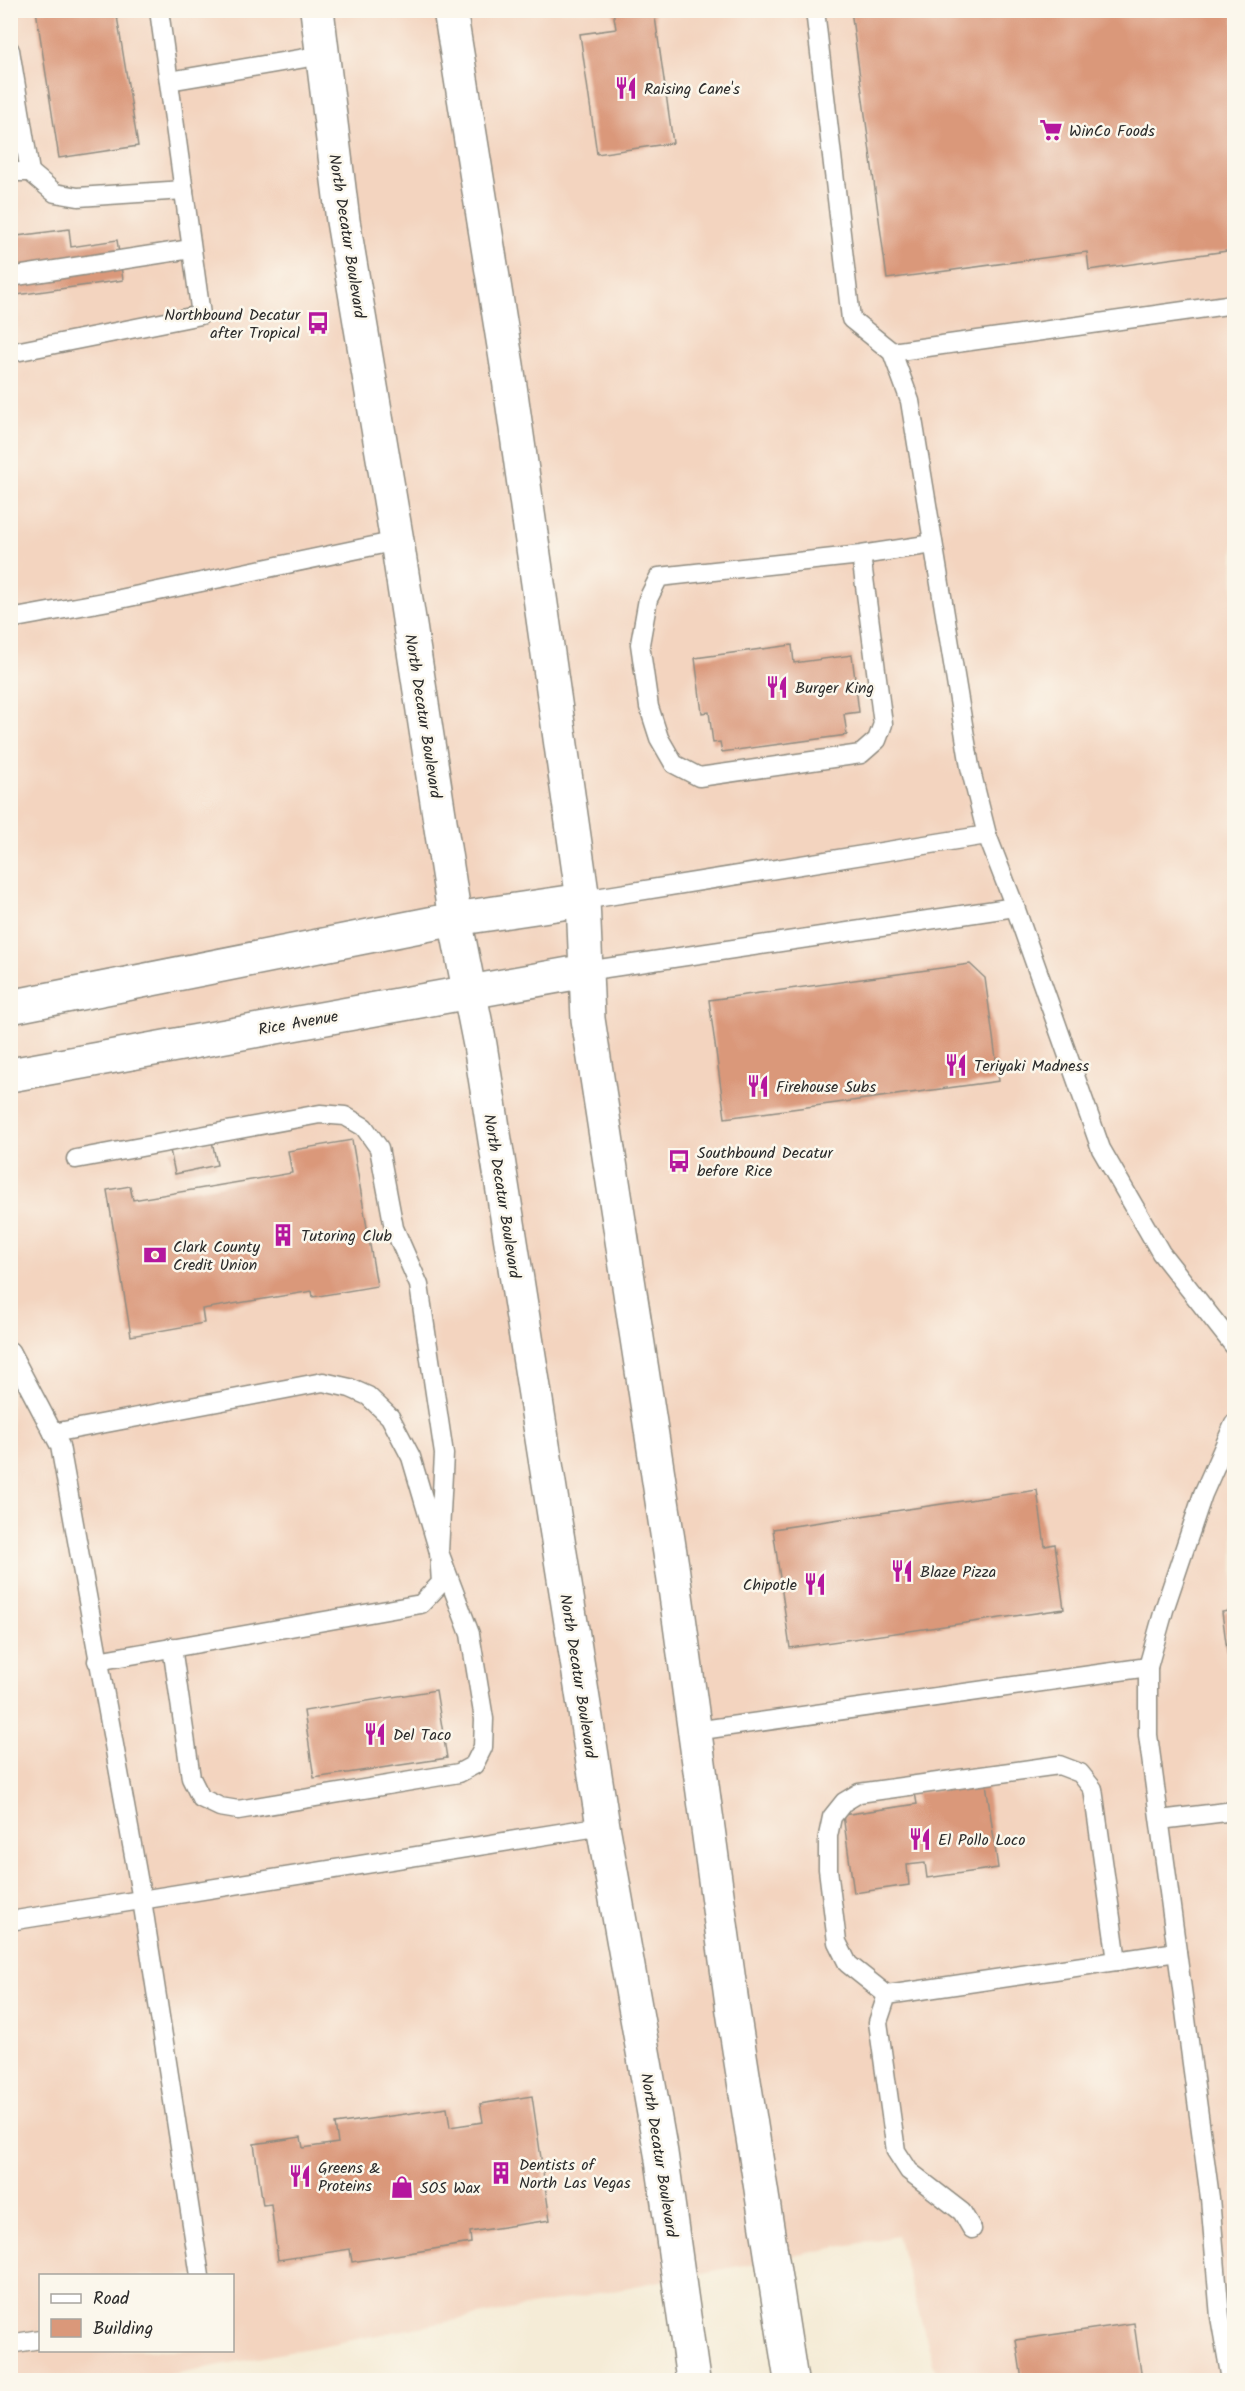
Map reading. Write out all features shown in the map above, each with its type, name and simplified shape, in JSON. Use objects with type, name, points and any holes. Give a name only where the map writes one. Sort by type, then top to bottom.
[{"type":"main road","name":"North Decatur Boulevard","points":[[317,10],[343,221],[397,541],[455,919],[480,1045],[603,1826],[661,2153],[693,2380]]},
{"type":"main road","points":[[450,10],[507,365],[583,900],[588,1019],[672,1566],[736,2034],[791,2380]]},
{"type":"main road","points":[[10,1007],[455,919],[583,900]]},
{"type":"main road","name":"Rice Avenue","points":[[10,1075],[586,971]]},
{"type":"lane","points":[[10,353],[201,315],[159,10]]},
{"type":"lane","points":[[815,10],[851,319],[892,352],[910,401],[969,767],[987,835],[1101,1149],[1161,1253],[1234,1346]]},
{"type":"lane","points":[[10,50],[30,172]]},
{"type":"lane","points":[[169,81],[323,55]]},
{"type":"lane","points":[[10,172],[30,172],[55,193],[78,197],[184,190]]},
{"type":"lane","points":[[10,277],[191,249]]},
{"type":"lane","points":[[892,352],[1234,304]]},
{"type":"lane","points":[[10,619],[120,599],[397,541]]},
{"type":"lane","points":[[861,555],[883,724],[877,740],[861,754],[699,777],[674,764],[659,738],[649,707],[640,645],[648,599],[659,577],[861,555],[933,544]]},
{"type":"lane","points":[[583,900],[987,835]]},
{"type":"lane","points":[[586,971],[1015,907]]},
{"type":"lane","points":[[76,1159],[320,1114],[345,1116],[364,1127],[379,1148],[394,1228],[419,1285],[444,1454],[441,1583],[421,1604],[97,1661]]},
{"type":"lane","points":[[10,1351],[60,1446],[97,1661],[142,1900],[200,2274]]},
{"type":"lane","points":[[53,1433],[323,1382],[350,1388],[368,1396],[390,1417],[411,1457],[440,1552],[470,1634],[484,1719],[483,1747],[474,1765],[459,1773],[238,1810],[220,1807],[201,1798],[191,1778],[172,1647]]},
{"type":"lane","points":[[1231,2380],[1220,2318],[1210,2198],[1148,1735],[1148,1667],[1164,1610],[1203,1494],[1234,1424]]},
{"type":"lane","points":[[695,1731],[1148,1667]]},
{"type":"lane","points":[[1117,1961],[1093,1789],[1080,1773],[1059,1765],[859,1793],[844,1802],[832,1817],[828,1836],[828,1869],[837,1942],[848,1964],[887,1995],[1117,1961],[1177,1952]]},
{"type":"lane","points":[[1160,1820],[1234,1811]]},
{"type":"lane","points":[[10,1921],[603,1826]]},
{"type":"lane","points":[[887,1995],[878,2022],[896,2151],[909,2171],[962,2212],[972,2229]]},
{"type":"lane","points":[[1216,2260],[1234,2256]]},
{"type":"lane","points":[[10,2344],[39,2339]]},
{"type":"shaded area","points":[[11,11],[1234,11],[1234,2380],[938,2380],[897,2236],[142,2380],[11,2380]]},
{"type":"building","points":[[36,10],[116,10],[138,146],[59,158]]},
{"type":"building","name":"Raising Cane's","points":[[613,10],[654,10],[673,143],[597,154],[580,34],[616,29]]},
{"type":"building","name":"WinCo Foods","points":[[851,10],[1234,10],[1234,250],[1089,270],[1087,252],[887,279]]},
{"type":"building","points":[[69,229],[71,247],[117,240],[123,280],[10,296],[10,237]]},
{"type":"building","name":"Burger King","points":[[792,645],[794,663],[852,655],[859,712],[844,714],[847,735],[722,752],[720,742],[713,743],[709,712],[702,713],[695,658]]},
{"type":"building","points":[[970,964],[985,978],[999,1081],[725,1118],[709,1000]]},
{"type":"building","points":[[352,1140],[377,1286],[313,1297],[312,1291],[202,1309],[204,1323],[131,1336],[107,1190],[130,1186],[133,1200],[292,1173],[288,1151]]},
{"type":"building","points":[[212,1141],[217,1165],[175,1174],[170,1150]]},
{"type":"building","points":[[1037,1490],[1045,1546],[1055,1544],[1064,1609],[790,1648],[773,1529]]},
{"type":"building","points":[[1234,1610],[1234,1696],[1233,1696],[1222,1612]]},
{"type":"building","name":"Del Taco","points":[[436,1690],[447,1758],[314,1778],[304,1711]]},
{"type":"building","name":"El Pollo Loco","points":[[986,1783],[998,1868],[927,1878],[925,1863],[907,1865],[909,1885],[854,1893],[843,1815],[917,1804],[915,1793]]},
{"type":"building","points":[[532,2096],[550,2220],[470,2232],[471,2243],[352,2262],[350,2249],[278,2260],[271,2204],[263,2205],[254,2144],[301,2137],[303,2148],[338,2143],[335,2124],[447,2108],[450,2127],[483,2122],[480,2104]]},
{"type":"building","points":[[1134,2323],[1142,2380],[1022,2380],[1016,2340]]},
{"type":"place","name":"Raising Cane's","points":[[626,88]]},
{"type":"place","name":"WinCo Foods","points":[[1051,130]]},
{"type":"place","name":"Northbound Decatur after Tropical","points":[[318,323]]},
{"type":"place","name":"Burger King","points":[[777,687]]},
{"type":"place","name":"Teriyaki Madness","points":[[956,1065]]},
{"type":"place","name":"Firehouse Subs","points":[[758,1086]]},
{"type":"place","name":"Southbound Decatur before Rice","points":[[679,1161]]},
{"type":"place","name":"Tutoring Club","points":[[283,1235]]},
{"type":"place","name":"Clark County Credit Union","points":[[155,1255]]},
{"type":"place","name":"Blaze Pizza","points":[[902,1571]]},
{"type":"place","name":"Chipotle","points":[[815,1584]]},
{"type":"place","name":"Del Taco","points":[[375,1734]]},
{"type":"place","name":"El Pollo Loco","points":[[920,1839]]},
{"type":"place","name":"Dentists of North Las Vegas","points":[[501,2173]]},
{"type":"place","name":"Greens & Proteins","points":[[300,2176]]},
{"type":"place","name":"SOS Wax","points":[[402,2187]]}]
